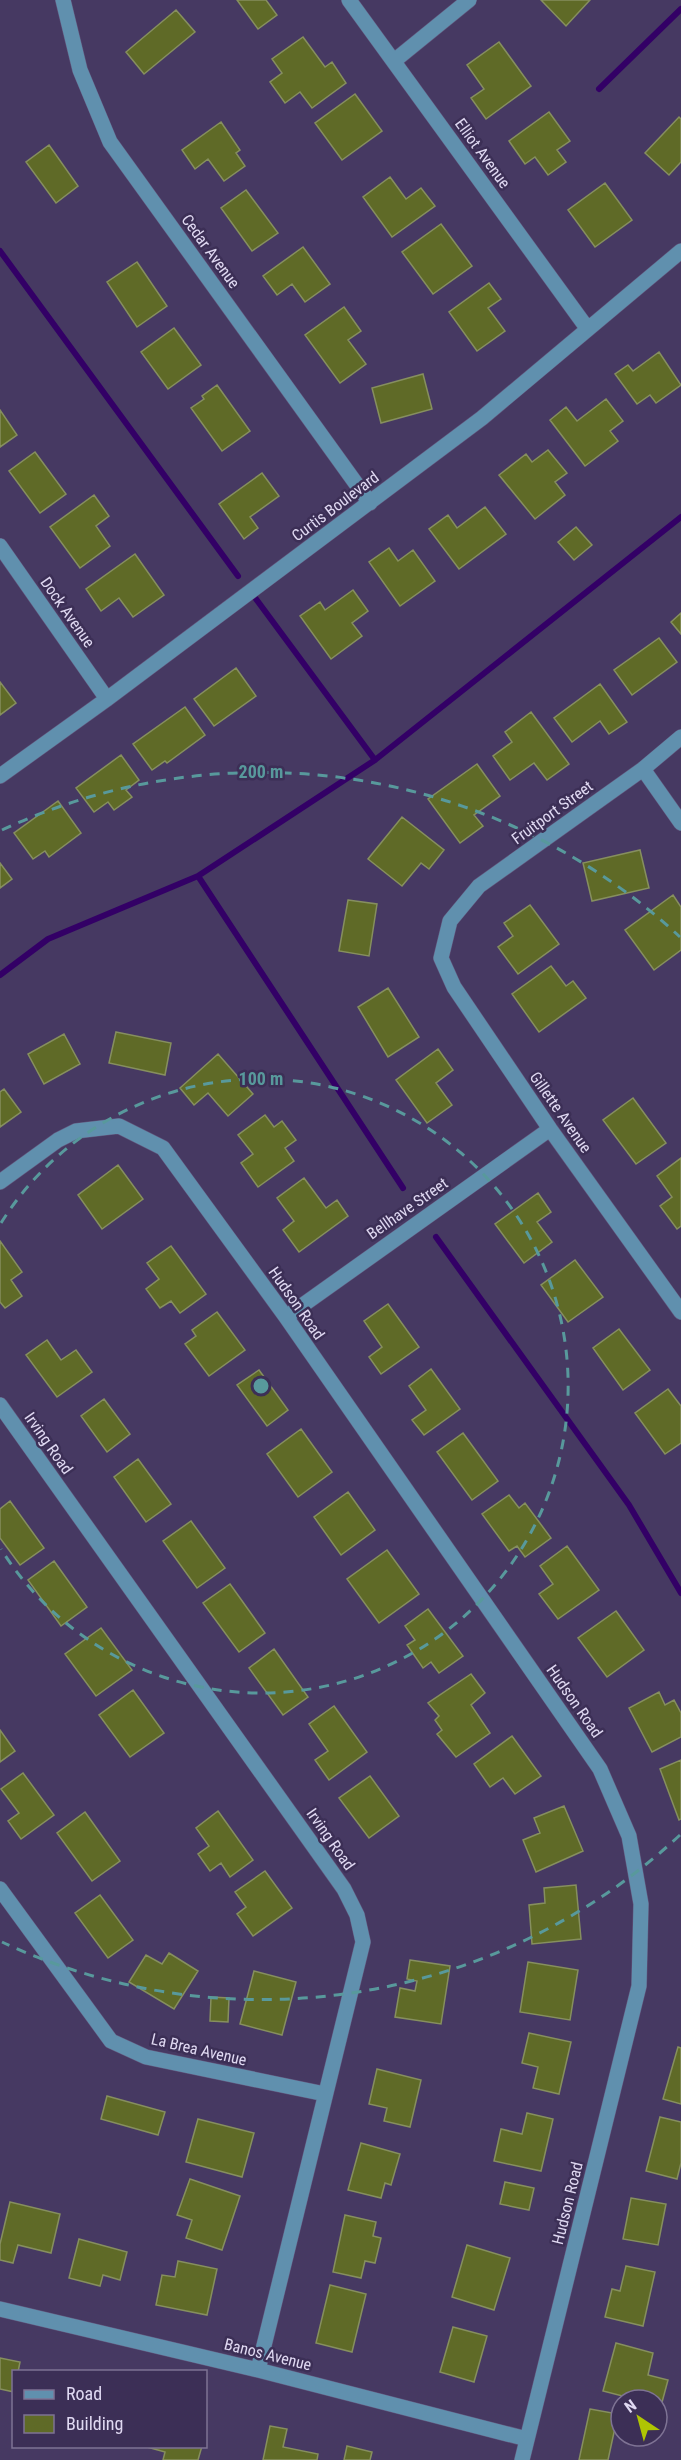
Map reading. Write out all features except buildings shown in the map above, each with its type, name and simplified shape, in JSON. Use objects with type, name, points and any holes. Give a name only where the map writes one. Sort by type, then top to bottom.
[{"type":"street","name":"Cedar Avenue","points":[[63,0],[80,70],[110,142],[370,503]]},
{"type":"street","name":"Elliot Avenue","points":[[349,0],[587,328]]},
{"type":"street","points":[[394,61],[469,0]]},
{"type":"street","name":"Curtis Boulevard","points":[[0,776],[107,699],[482,418],[681,251]]},
{"type":"street","name":"Dock Avenue","points":[[0,546],[107,699]]},
{"type":"street","name":"Fruitport Street","points":[[450,921],[479,886],[643,769],[681,737]]},
{"type":"street","points":[[643,769],[681,823]]},
{"type":"street","name":"Gillette Avenue","points":[[450,921],[441,958],[454,987],[550,1128],[681,1312]]},
{"type":"street","name":"Hudson Road","points":[[0,1182],[58,1140],[76,1131],[119,1126],[163,1148],[285,1317],[600,1769],[629,1836],[641,1904],[639,1986],[522,2460]]},
{"type":"street","name":"Bellhave Street","points":[[285,1317],[550,1128]]},
{"type":"street","name":"Irving Road","points":[[0,1405],[344,1888],[357,1915],[363,1942],[258,2370]]},
{"type":"street","name":"La Brea Avenue","points":[[0,1889],[111,2041],[146,2057],[325,2094]]},
{"type":"street","name":"Banos Avenue","points":[[0,2309],[258,2370],[527,2439]]},
{"type":"waterway","points":[[599,89],[681,9]]},
{"type":"waterway","points":[[0,251],[238,576]]},
{"type":"waterway","points":[[0,975],[48,939],[198,876],[375,760],[681,517]]},
{"type":"waterway","points":[[256,599],[375,760]]},
{"type":"waterway","points":[[198,876],[403,1188]]},
{"type":"waterway","points":[[436,1237],[629,1505],[681,1593]]}]
